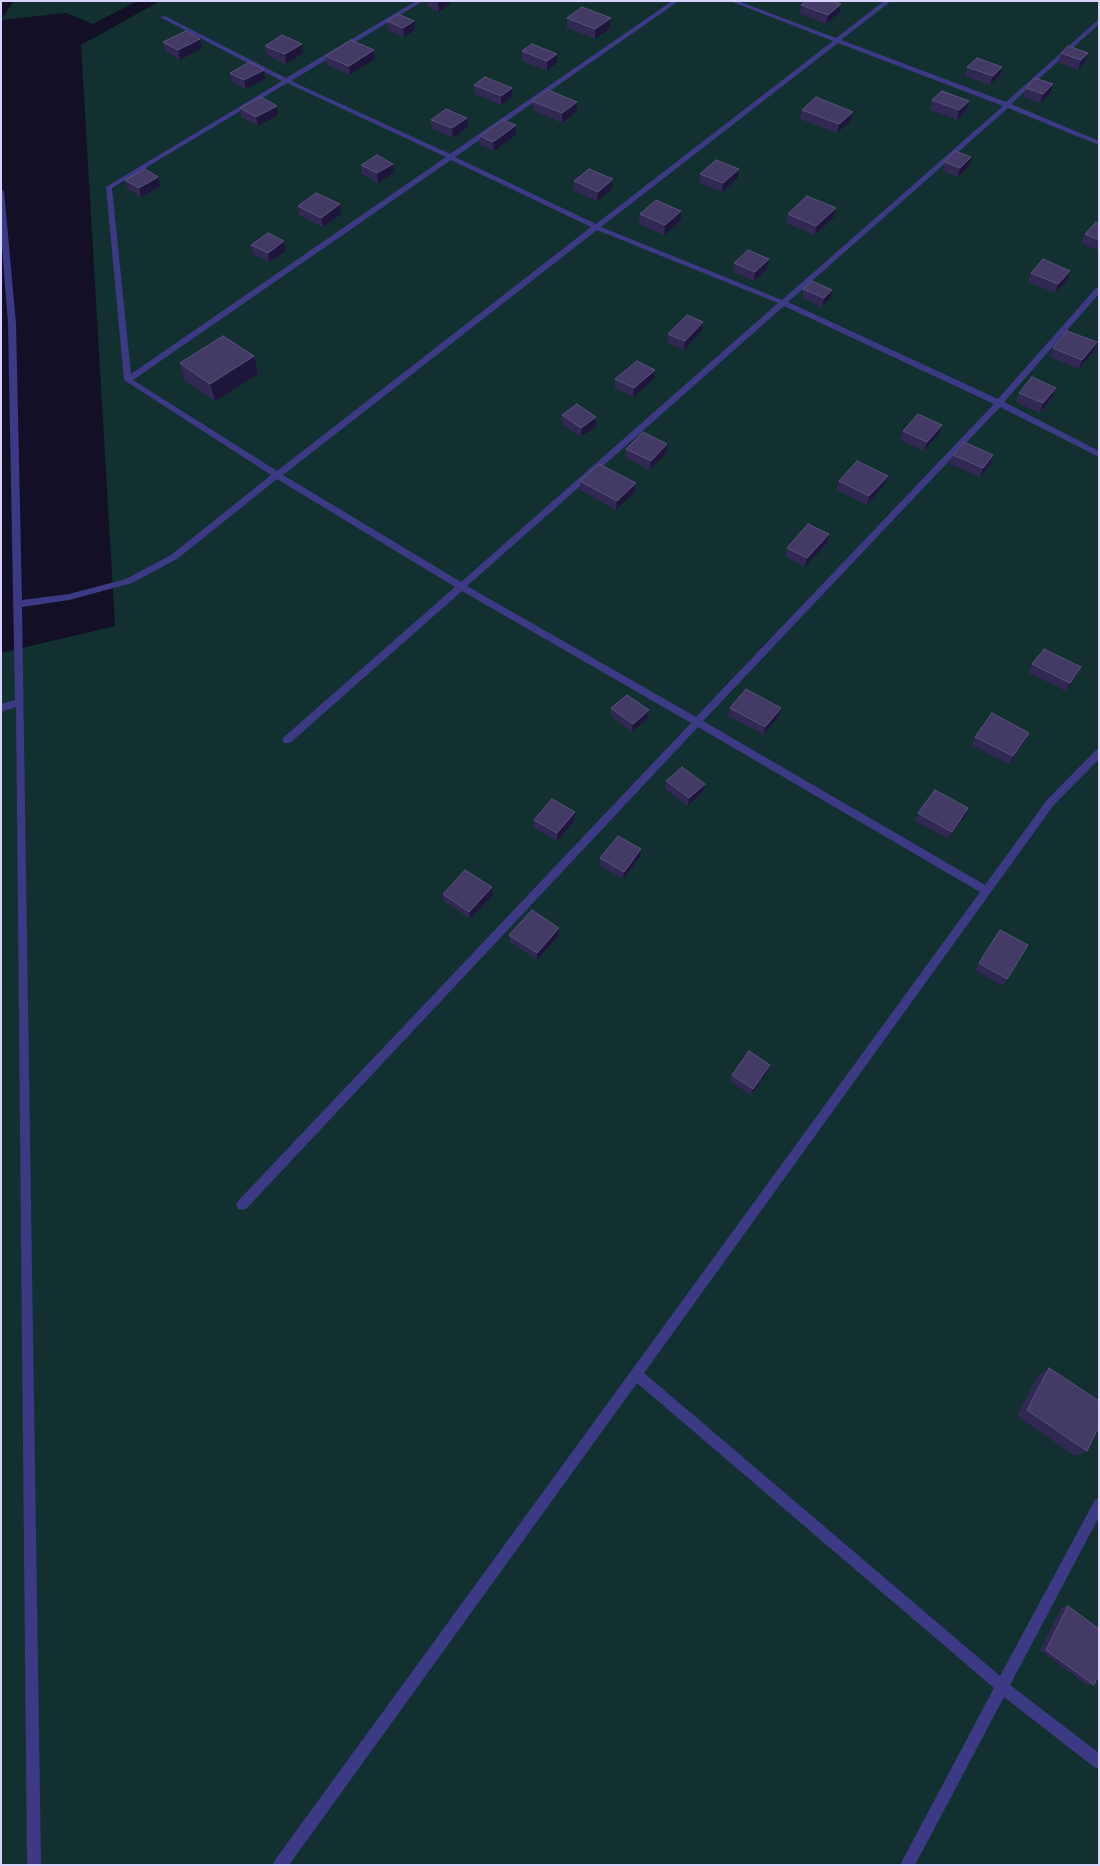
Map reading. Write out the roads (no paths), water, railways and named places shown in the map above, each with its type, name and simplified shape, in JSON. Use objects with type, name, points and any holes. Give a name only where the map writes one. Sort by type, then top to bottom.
[{"type":"street","points":[[128,380],[109,187],[420,1]]},
{"type":"street","points":[[128,380],[676,1]]},
{"type":"street","points":[[733,1],[1007,105],[1099,143]]},
{"type":"street","points":[[18,604],[68,596],[129,580],[174,557],[277,475],[888,1]]},
{"type":"street","points":[[163,17],[287,81],[451,157],[596,227],[783,303],[999,403],[1099,454]]},
{"type":"street","points":[[287,740],[1007,105],[1099,21]]},
{"type":"street","points":[[1,191],[12,323],[20,702],[34,1865]]},
{"type":"street","points":[[242,1205],[999,403],[1099,290]]},
{"type":"street","points":[[128,380],[277,475],[461,586],[986,891]]},
{"type":"street","points":[[1,708],[20,702]]},
{"type":"street","points":[[280,1865],[1050,803],[1099,753]]},
{"type":"street","points":[[636,1374],[1001,1686],[1099,1762]]},
{"type":"street","points":[[907,1865],[1099,1504]]}]
